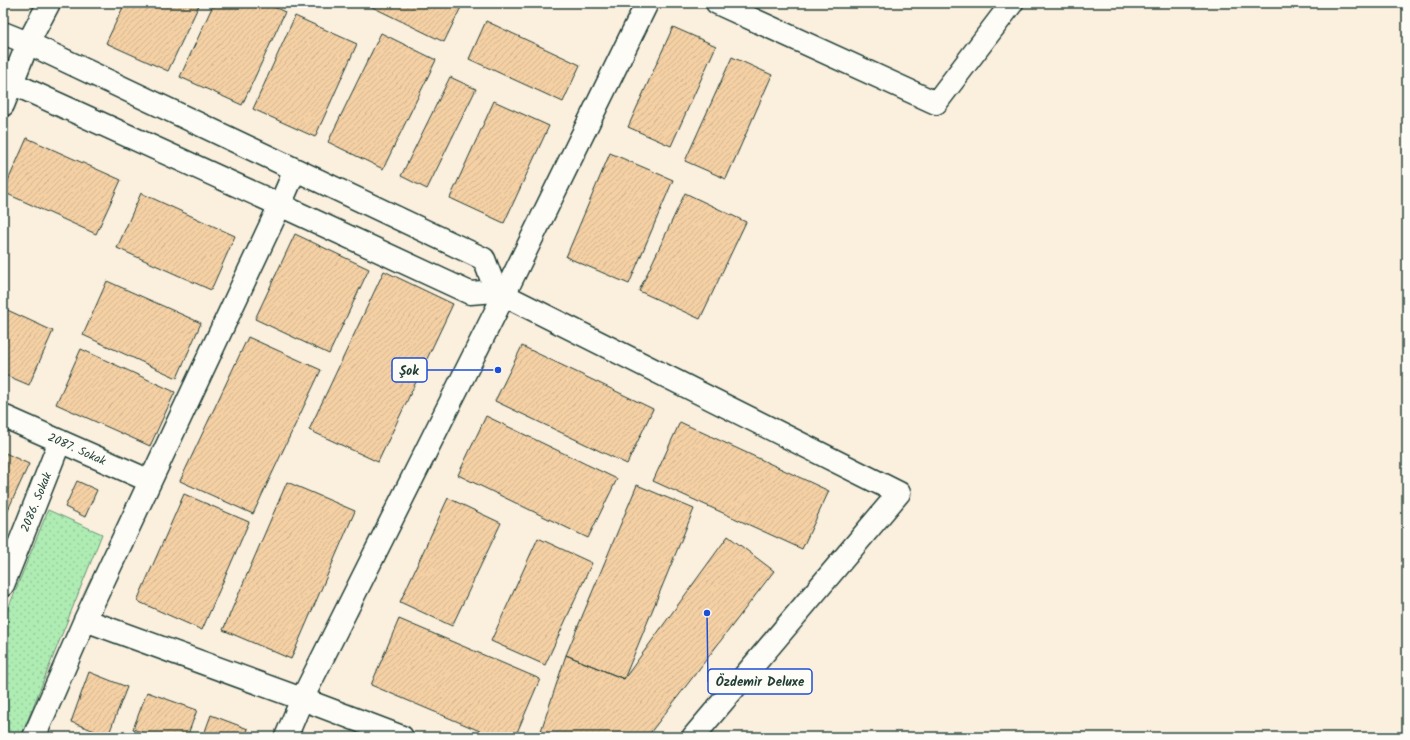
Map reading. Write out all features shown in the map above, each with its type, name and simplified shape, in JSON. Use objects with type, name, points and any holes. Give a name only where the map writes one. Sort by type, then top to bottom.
[{"type":"street","points":[[3,105],[8,81],[49,3]]},
{"type":"street","points":[[286,737],[302,699],[500,293],[647,3]]},
{"type":"street","points":[[717,3],[936,103],[1012,3]]},
{"type":"street","points":[[3,33],[28,43],[484,259],[500,293]]},
{"type":"street","points":[[8,81],[470,293],[500,293],[899,493],[693,737]]},
{"type":"street","points":[[34,737],[85,620],[280,205],[295,170]]},
{"type":"street","name":"2087. Sokak","points":[[3,416],[150,481]]},
{"type":"street","name":"2086. Sokak","points":[[3,585],[60,441]]},
{"type":"street","points":[[85,620],[402,737]]},
{"type":"green space","points":[[48,510],[102,534],[21,737],[3,737],[3,621]]},
{"type":"building","points":[[125,3],[200,3],[168,71],[106,43]]},
{"type":"building","points":[[214,3],[265,3],[285,12],[242,105],[180,77]]},
{"type":"building","points":[[364,3],[463,3],[444,42]]},
{"type":"building","points":[[295,16],[357,44],[315,137],[253,109]]},
{"type":"building","points":[[486,21],[580,65],[563,102],[469,59]]},
{"type":"building","points":[[673,27],[716,46],[671,146],[628,127]]},
{"type":"building","points":[[381,33],[436,60],[383,169],[328,142]]},
{"type":"building","points":[[732,57],[772,75],[726,179],[685,161]]},
{"type":"building","points":[[450,77],[476,89],[427,189],[401,176]]},
{"type":"building","points":[[494,101],[549,126],[504,223],[450,198]]},
{"type":"building","points":[[27,138],[121,180],[96,234],[3,192]]},
{"type":"building","points":[[610,153],[673,180],[629,284],[566,257]]},
{"type":"building","points":[[141,193],[235,236],[211,290],[117,248]]},
{"type":"building","points":[[685,193],[746,222],[700,319],[639,291]]},
{"type":"building","points":[[295,234],[369,269],[329,354],[255,319]]},
{"type":"building","points":[[384,271],[453,304],[378,462],[309,430]]},
{"type":"building","points":[[107,281],[201,323],[177,378],[83,335]]},
{"type":"building","points":[[3,308],[53,331],[29,385],[3,374]]},
{"type":"building","points":[[248,337],[321,370],[253,514],[180,481]]},
{"type":"building","points":[[522,346],[653,409],[627,464],[495,401]]},
{"type":"building","points":[[81,349],[175,392],[150,446],[56,404]]},
{"type":"building","points":[[486,416],[617,479],[588,538],[458,475]]},
{"type":"building","points":[[680,422],[829,491],[802,549],[653,481]]},
{"type":"building","points":[[3,452],[29,464],[6,514],[3,513]]},
{"type":"building","points":[[77,481],[97,490],[85,517],[65,507]]},
{"type":"building","points":[[287,482],[355,511],[291,659],[223,630]]},
{"type":"building","points":[[637,485],[694,509],[624,679],[566,655]]},
{"type":"building","points":[[184,494],[249,522],[202,630],[137,601]]},
{"type":"building","points":[[448,498],[501,523],[452,626],[400,602]]},
{"type":"building","points":[[728,536],[774,571],[647,737],[539,737],[566,655],[624,679]]},
{"type":"building","points":[[538,538],[592,563],[545,665],[491,641]]},
{"type":"building","points":[[399,619],[540,679],[515,737],[494,737],[371,685]]},
{"type":"building","points":[[89,672],[127,687],[108,736],[71,722]]},
{"type":"building","points":[[147,692],[197,710],[187,737],[154,737],[133,729]]},
{"type":"building","points":[[211,715],[248,729],[245,737],[203,737]]},
{"type":"place","name":"Şok","points":[[498,370]]},
{"type":"place","name":"Özdemir Deluxe","points":[[707,613]]}]
